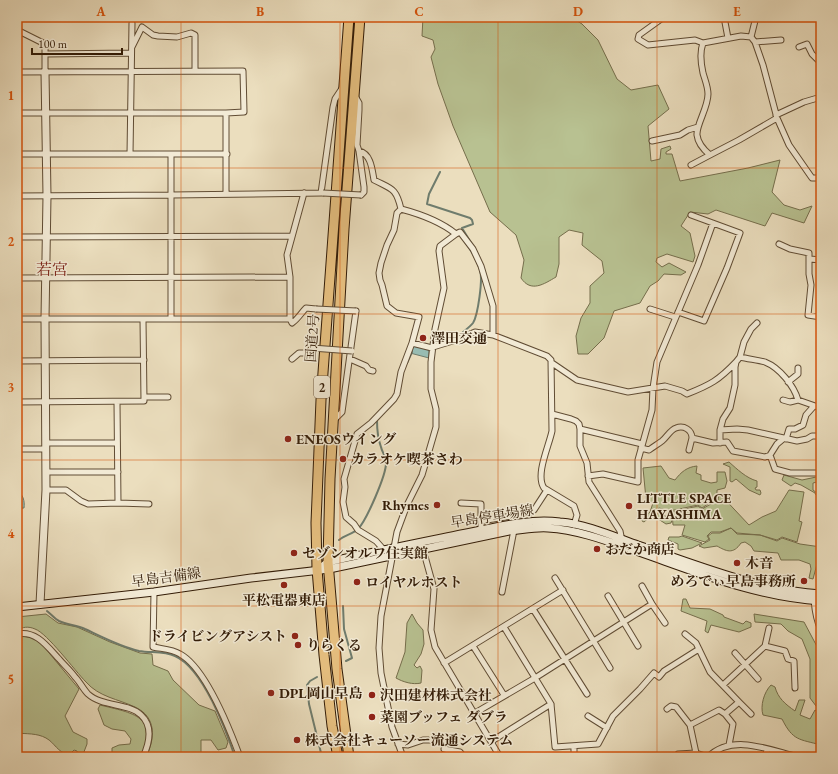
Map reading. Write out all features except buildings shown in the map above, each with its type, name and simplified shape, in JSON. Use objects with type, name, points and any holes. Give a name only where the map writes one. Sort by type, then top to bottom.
[{"type":"highway","name":"国道2号","points":[[338,757],[332,726],[324,656],[317,569],[316,523],[321,400],[349,17]]},
{"type":"highway","name":"国道2号","points":[[349,757],[337,668],[328,566],[330,479],[344,228],[360,17]]},
{"type":"main road","points":[[40,604],[46,490],[45,319],[47,196],[45,72]]},
{"type":"main road","name":"早島停車場線","points":[[328,566],[392,556],[421,546],[481,530],[525,521],[561,522],[595,530],[621,542],[742,587],[772,594],[817,601]]},
{"type":"main road","name":"早島停車場線","points":[[328,566],[393,548],[421,546],[514,530],[537,528],[562,529],[621,542],[729,577],[774,588],[821,594]]},
{"type":"main road","name":"早島吉備線","points":[[17,608],[40,604],[154,592],[317,569],[328,566]]},
{"type":"street","points":[[664,17],[639,35],[638,39],[648,45],[694,40],[703,43],[741,36],[753,39],[780,40]]},
{"type":"street","points":[[724,17],[728,38]]},
{"type":"street","points":[[756,17],[753,39],[777,117],[789,145],[812,178],[818,178],[821,175]]},
{"type":"street","points":[[130,154],[130,72],[132,23]]},
{"type":"street","points":[[132,47],[142,27],[158,36],[177,37],[191,33],[195,35],[196,71]]},
{"type":"street","points":[[17,30],[45,44],[45,72]]},
{"type":"street","points":[[703,43],[703,73],[708,90],[708,99],[706,110],[698,127],[697,134],[704,151],[710,155]]},
{"type":"street","points":[[799,47],[807,44],[812,54],[821,63]]},
{"type":"street","points":[[45,54],[131,53]]},
{"type":"street","points":[[17,72],[243,71],[244,112],[17,113]]},
{"type":"street","points":[[322,193],[333,107],[338,92],[344,86]]},
{"type":"street","points":[[17,196],[304,193],[361,195],[364,192],[364,187],[357,140],[359,103],[355,95]]},
{"type":"street","points":[[691,165],[739,140],[804,102],[821,97]]},
{"type":"street","points":[[226,113],[226,194]]},
{"type":"street","points":[[652,141],[680,136],[688,130],[698,127]]},
{"type":"street","points":[[359,151],[363,152],[369,158],[374,180],[386,184],[394,190],[401,209]]},
{"type":"street","points":[[17,154],[227,154]]},
{"type":"street","points":[[171,154],[171,319]]},
{"type":"street","points":[[290,319],[290,277],[287,255],[304,193]]},
{"type":"street","points":[[401,209],[423,215],[449,228],[456,234]]},
{"type":"street","points":[[384,550],[376,541],[357,530],[354,524],[346,517],[343,502],[344,479],[354,439],[357,434],[371,423],[397,394],[401,372],[412,344],[419,317],[396,313],[387,306],[379,273],[387,245],[394,230],[397,213],[401,209]]},
{"type":"street","points":[[650,309],[704,321],[727,268],[740,233],[691,215]]},
{"type":"street","points":[[588,476],[603,474],[638,482],[638,460],[652,410],[653,388],[660,355],[698,265],[713,223]]},
{"type":"street","points":[[403,757],[392,727],[381,673],[379,648],[382,616],[397,532],[407,505],[422,475],[436,427],[436,409],[431,389],[432,349],[444,288],[439,251],[440,246],[460,232],[467,239],[481,266],[493,306],[493,335]]},
{"type":"street","points":[[17,237],[292,236]]},
{"type":"street","points":[[779,244],[790,249],[809,253],[809,274],[811,285],[808,315],[821,317]]},
{"type":"street","points":[[810,260],[821,260]]},
{"type":"street","points":[[17,278],[290,277]]},
{"type":"street","points":[[17,319],[290,319],[292,323],[299,318],[306,308],[356,311],[352,351],[342,412],[334,421]]},
{"type":"street","points":[[17,402],[144,401],[144,320]]},
{"type":"street","points":[[412,344],[432,349],[475,332],[493,335],[547,356],[552,363],[577,380],[628,392],[665,386],[687,394],[721,378],[740,357],[744,342],[751,329],[757,323]]},
{"type":"street","points":[[292,359],[299,353],[308,353],[312,348],[352,351]]},
{"type":"street","points":[[740,357],[765,362],[775,368],[796,392],[798,400]]},
{"type":"street","points":[[350,359],[366,366],[369,370],[374,371]]},
{"type":"street","points":[[17,361],[144,360]]},
{"type":"street","points":[[720,443],[720,430],[723,419],[730,408],[735,385],[736,362]]},
{"type":"street","points":[[552,363],[552,431],[543,464],[541,479],[542,485],[547,490],[574,506],[577,515],[574,525]]},
{"type":"street","points":[[788,382],[798,374],[798,368]]},
{"type":"street","points":[[144,397],[168,397]]},
{"type":"street","points":[[783,400],[790,402],[798,400],[811,403],[814,406],[821,408]]},
{"type":"street","points":[[117,402],[118,503]]},
{"type":"street","points":[[692,438],[713,443],[726,442],[733,451],[765,457],[770,455],[777,444],[784,439],[789,429],[795,429],[803,425],[806,415],[814,406]]},
{"type":"street","points":[[552,414],[576,421],[580,429],[580,446],[587,463],[589,482],[620,531],[621,542]]},
{"type":"street","points":[[580,429],[641,446],[648,450],[658,444],[675,428],[685,428],[692,434],[689,450]]},
{"type":"street","points":[[720,430],[748,430],[797,441],[807,439],[812,436],[821,436]]},
{"type":"street","points":[[17,449],[117,442]]},
{"type":"street","points":[[770,455],[775,469],[790,473],[821,473]]},
{"type":"street","points":[[46,472],[118,472]]},
{"type":"street","points":[[46,490],[66,490],[81,501],[88,504],[149,504]]},
{"type":"street","points":[[482,521],[530,513],[547,490]]},
{"type":"street","points":[[461,503],[481,504],[481,530]]},
{"type":"street","points":[[502,592],[514,530]]},
{"type":"street","points":[[421,546],[434,589],[431,620],[432,639],[444,663],[492,741],[500,757]]},
{"type":"street","points":[[555,578],[610,668]]},
{"type":"street","points":[[642,586],[665,623]]},
{"type":"street","points":[[444,663],[563,590]]},
{"type":"street","points":[[154,592],[153,647],[179,653],[191,663],[201,675],[222,712],[240,757]]},
{"type":"street","points":[[608,596],[638,646]]},
{"type":"street","points":[[817,601],[815,614],[817,624],[821,630]]},
{"type":"street","points":[[475,713],[535,678],[652,604]]},
{"type":"street","points":[[533,609],[587,694]]},
{"type":"street","points":[[504,627],[551,704],[555,747],[598,744],[613,716],[640,689],[654,672],[659,677],[664,671],[699,649]]},
{"type":"street","points":[[723,685],[765,646],[769,628]]},
{"type":"street","points":[[17,634],[31,634],[43,641],[76,677],[89,695],[101,701],[134,710],[142,715],[150,737],[148,747],[143,757]]},
{"type":"street","points":[[685,634],[696,643],[710,672],[751,714]]},
{"type":"street","points":[[473,646],[504,695]]},
{"type":"street","points":[[765,646],[785,651],[788,659],[794,661],[795,688]]},
{"type":"street","points":[[734,654],[758,679]]},
{"type":"street","points":[[725,714],[739,702]]},
{"type":"street","points":[[492,741],[551,704]]},
{"type":"street","points":[[667,709],[671,706],[676,707],[690,725],[696,753]]},
{"type":"street","points":[[690,725],[719,710],[725,714],[733,724],[730,745]]},
{"type":"street","points":[[588,716],[607,728]]},
{"type":"street","points":[[398,744],[408,745],[423,740],[432,740]]},
{"type":"street","points":[[678,754],[696,753],[708,757],[716,750],[730,745],[746,745],[795,757]]},
{"type":"street","points":[[574,746],[574,757]]},
{"type":"street","points":[[444,749],[460,752],[464,757]]},
{"type":"street","points":[[765,757],[767,750]]},
{"type":"green space","points":[[423,17],[571,17],[582,24],[598,40],[617,79],[631,90],[658,85],[669,109],[648,126],[651,161],[660,159],[661,149],[670,146],[671,149],[666,152],[666,154],[672,154],[680,181],[748,168],[780,160],[772,192],[784,205],[800,210],[812,206],[804,223],[772,213],[765,226],[716,210],[708,214],[690,212],[681,226],[690,233],[695,256],[693,262],[667,254],[657,258],[656,262],[662,267],[669,263],[686,272],[681,275],[664,274],[658,281],[650,286],[640,303],[614,311],[604,338],[588,354],[578,354],[576,336],[581,318],[590,303],[590,286],[604,273],[602,261],[582,245],[583,233],[569,230],[559,237],[559,264],[556,277],[538,286],[529,285],[521,278],[524,260],[516,235],[490,212],[453,126],[438,84],[431,57],[435,49],[433,40],[422,36]]},
{"type":"green space","points":[[729,462],[745,476],[757,481],[757,487],[755,488],[756,490],[760,490],[760,495],[749,490],[736,479],[732,482],[730,481],[730,467],[723,464]]},
{"type":"green space","points":[[661,466],[669,478],[675,480],[684,470],[697,466],[696,473],[701,475],[701,480],[711,483],[717,482],[717,472],[725,472],[727,481],[725,488],[717,490],[717,498],[702,508],[698,505],[670,511],[659,508],[654,512],[655,515],[660,513],[672,520],[671,523],[666,524],[652,515],[644,522],[642,519],[650,512],[653,503],[646,499],[643,468]]},
{"type":"green space","points":[[784,475],[802,480],[821,476],[821,481],[813,483],[813,490],[817,493],[821,492],[821,497],[801,485],[795,483],[791,486],[782,480]]},
{"type":"green space","points":[[789,490],[804,492],[799,521],[802,522],[797,542],[782,537],[777,540],[760,535],[737,533],[731,528],[720,532],[711,532],[707,536],[709,539],[705,542],[682,535],[685,525],[673,525],[672,512],[698,506],[702,509],[718,500],[719,493],[749,525],[776,511]]},
{"type":"green space","points":[[731,528],[737,534],[760,535],[777,541],[782,538],[800,544],[821,547],[821,564],[817,564],[813,579],[809,578],[811,569],[810,564],[799,560],[781,560],[778,553],[754,551],[751,546],[745,542],[741,543],[732,551],[717,546],[704,548],[699,546],[710,540],[708,536],[712,533],[720,533]]},
{"type":"green space","points":[[682,536],[702,543],[692,548],[680,550],[678,549],[678,544],[668,540],[669,537]]},
{"type":"green space","points":[[683,599],[686,599],[690,608],[710,609],[723,615],[724,617],[743,624],[746,621],[751,623],[751,627],[739,632],[711,625],[708,633],[705,631],[707,621],[681,611]]},
{"type":"green space","points":[[46,614],[58,623],[77,627],[110,642],[140,653],[152,654],[153,665],[168,671],[173,680],[199,705],[215,711],[228,742],[226,748],[218,750],[211,740],[201,740],[201,757],[146,757],[151,743],[152,729],[151,722],[142,711],[103,694],[91,687],[54,645],[40,632],[28,627],[17,630],[17,617]]},
{"type":"green space","points":[[412,614],[423,630],[424,644],[421,654],[414,665],[417,668],[420,666],[422,670],[421,683],[418,684],[408,683],[396,678],[405,652],[407,623]]},
{"type":"green space","points":[[754,614],[804,622],[821,654],[821,709],[816,706],[810,698],[810,659],[802,639],[788,631],[781,624],[755,622]]},
{"type":"green space","points":[[22,636],[33,638],[40,642],[79,689],[65,716],[73,732],[87,739],[87,744],[82,757],[78,756],[77,751],[74,750],[69,755],[65,754],[43,736],[17,733],[17,638]]},
{"type":"green space","points":[[771,685],[775,687],[782,700],[795,711],[799,700],[805,700],[800,715],[810,719],[815,710],[819,713],[819,720],[821,724],[821,745],[797,738],[790,732],[782,719],[763,715],[763,699],[766,691]]},
{"type":"green space","points":[[100,705],[132,714],[140,719],[145,725],[147,733],[146,743],[140,757],[112,757],[112,748],[119,745],[130,744],[131,739],[125,731],[112,729],[104,725],[98,709]]},
{"type":"water","points":[[415,346],[429,350],[429,358],[410,353],[411,349]]},
{"type":"water","points":[[17,491],[24,500],[24,508],[22,508],[19,525],[20,559],[17,576]]},
{"type":"waterway","points":[[440,172],[429,194],[427,204],[470,218],[473,224],[462,228],[473,246]]},
{"type":"waterway","points":[[457,338],[473,323],[475,319],[480,289],[480,270],[474,255],[465,242]]},
{"type":"waterway","points":[[407,363],[412,352]]},
{"type":"waterway","points":[[339,540],[356,531],[362,524],[383,476],[386,462],[378,437],[377,420],[379,418]]},
{"type":"waterway","points":[[343,606],[344,629],[352,658],[346,661]]},
{"type":"waterway","points":[[47,611],[59,621],[82,628],[125,647],[139,651],[171,654],[185,663],[195,673],[212,701],[235,757]]},
{"type":"waterway","points":[[317,677],[310,681],[307,685],[309,704],[322,757]]},
{"type":"place","name":"澤田交通","points":[[423,338]]},
{"type":"place","name":"ENEOSウイング","points":[[288,439]]},
{"type":"place","name":"カラオケ喫茶さわ","points":[[343,459]]},
{"type":"place","name":"Rhymes","points":[[437,505]]},
{"type":"place","name":"LITTLE SPACE HAYASHIMA","points":[[629,506]]},
{"type":"place","name":"おだか商店","points":[[597,549]]},
{"type":"place","name":"セゾンオルワ住実館","points":[[294,553]]},
{"type":"place","name":"木音","points":[[737,563]]},
{"type":"place","name":"めろでぃ早島事務所","points":[[804,581]]},
{"type":"place","name":"ロイヤルホスト","points":[[357,582]]},
{"type":"place","name":"平松電器東店","points":[[284,585]]},
{"type":"place","name":"ドライビングアシスト","points":[[295,636]]},
{"type":"place","name":"りらくる","points":[[298,645]]},
{"type":"place","name":"DPL岡山早島","points":[[271,693]]},
{"type":"place","name":"沢田建材株式会社","points":[[372,695]]},
{"type":"place","name":"菜園ブッフェ ダブラ","points":[[372,717]]},
{"type":"place","name":"株式会社キューソー流通システム","points":[[297,740]]},
{"type":"district","name":"若宮","points":[[52,269]]}]
